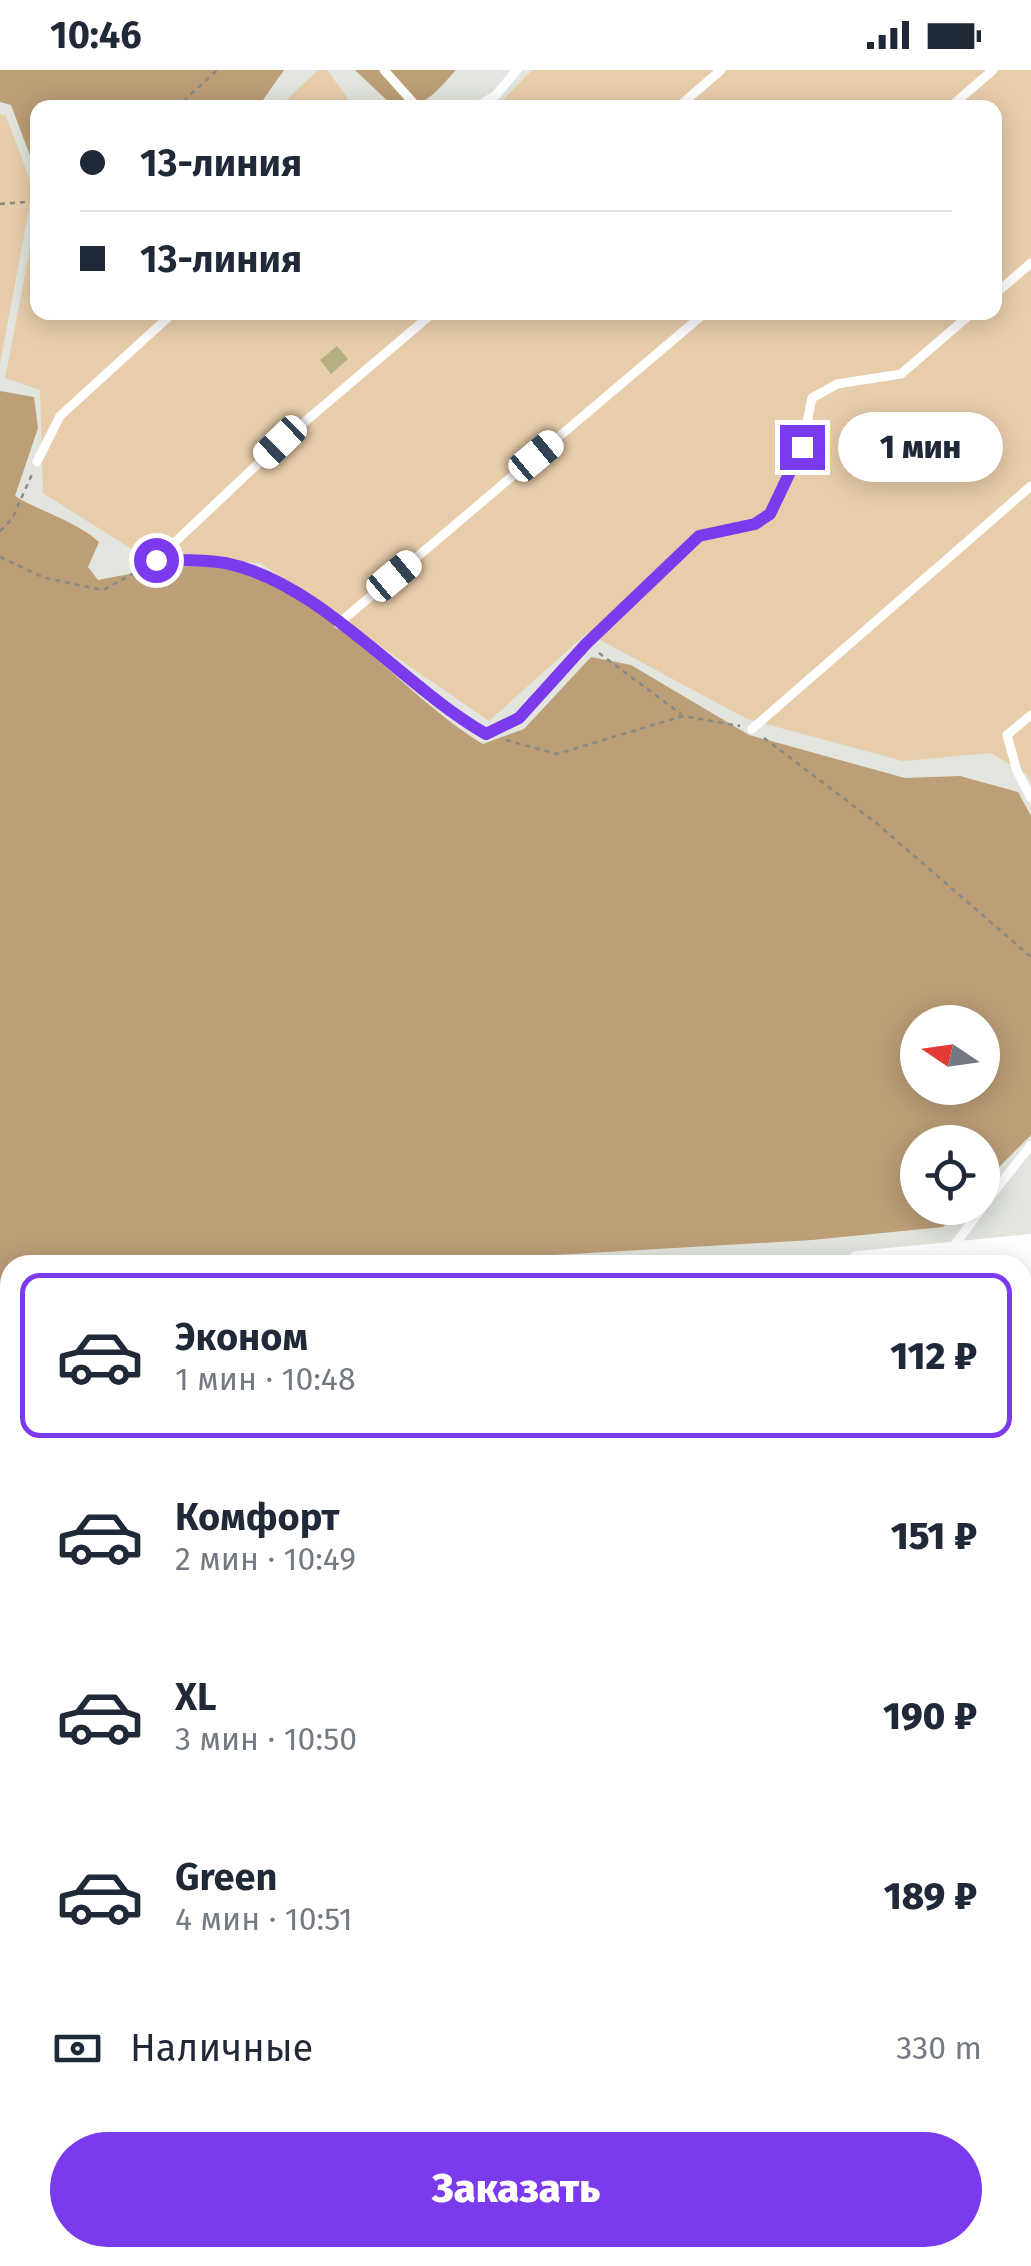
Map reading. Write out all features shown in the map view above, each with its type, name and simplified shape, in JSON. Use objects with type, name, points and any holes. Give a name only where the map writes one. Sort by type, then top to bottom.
[{"type":"main road","points":[[964,1255],[1031,1248]]},
{"type":"lane","points":[[384,70],[411,100]]},
{"type":"lane","points":[[488,100],[517,70]]},
{"type":"lane","points":[[686,100],[721,70]]},
{"type":"lane","points":[[957,100],[993,70]]},
{"type":"lane","points":[[1002,288],[1031,263]]},
{"type":"lane","points":[[37,462],[60,416],[165,320]]},
{"type":"lane","points":[[156,560],[280,442],[425,320]]},
{"type":"lane","points":[[338,624],[697,320]]},
{"type":"lane","points":[[156,560],[227,564],[284,586],[450,714],[486,734],[519,718],[586,644],[699,536],[755,524],[770,514],[802,447],[812,398],[837,384],[901,374],[964,320]]},
{"type":"lane","points":[[752,728],[1031,486]]},
{"type":"lane","points":[[1031,715],[1007,735],[1016,771],[1031,798]]},
{"type":"lane","points":[[1000,1184],[1031,1144]]},
{"type":"lane","points":[[946,1255],[969,1225]]},
{"type":"path","points":[[185,100],[217,70]]},
{"type":"path","points":[[0,204],[30,202]]},
{"type":"path","points":[[0,530],[12,519],[37,462]]},
{"type":"path","points":[[0,557],[45,578],[103,590],[156,560]]},
{"type":"path","points":[[586,644],[682,716]]},
{"type":"path","points":[[486,734],[557,754],[682,716],[752,728],[874,822],[1031,957]]},
{"type":"shaded area","points":[[0,70],[284,70],[263,100],[30,100],[30,155],[11,105],[0,102]]},
{"type":"shaded area","points":[[318,70],[327,70],[349,100],[286,100]]},
{"type":"shaded area","points":[[355,70],[456,70],[425,100],[387,100]]},
{"type":"shaded area","points":[[532,70],[1031,70],[1031,783],[1027,775],[991,753],[903,761],[747,719],[587,633],[489,721],[260,563],[136,552],[43,493],[40,390],[5,378],[30,249],[30,320],[1002,320],[1002,100],[503,100]]},
{"type":"shaded area","points":[[0,114],[6,116],[30,180],[30,204],[0,364]]},
{"type":"shaded area","points":[[0,391],[34,397],[38,428],[15,496],[99,542],[88,567],[98,580],[188,566],[219,568],[255,577],[324,616],[452,723],[483,744],[524,729],[591,657],[631,665],[749,735],[905,778],[960,776],[1018,792],[1031,816],[1031,1135],[1000,1166],[1000,1125],[900,1125],[900,1225],[943,1227],[812,1240],[553,1255],[0,1255]]},
{"type":"building","points":[[337,346],[348,359],[331,374],[320,360]]},
{"type":"route","points":[[156,560],[227,564],[284,586],[450,714],[486,734],[519,718],[586,644],[699,536],[755,524],[770,514],[802,447]]}]
